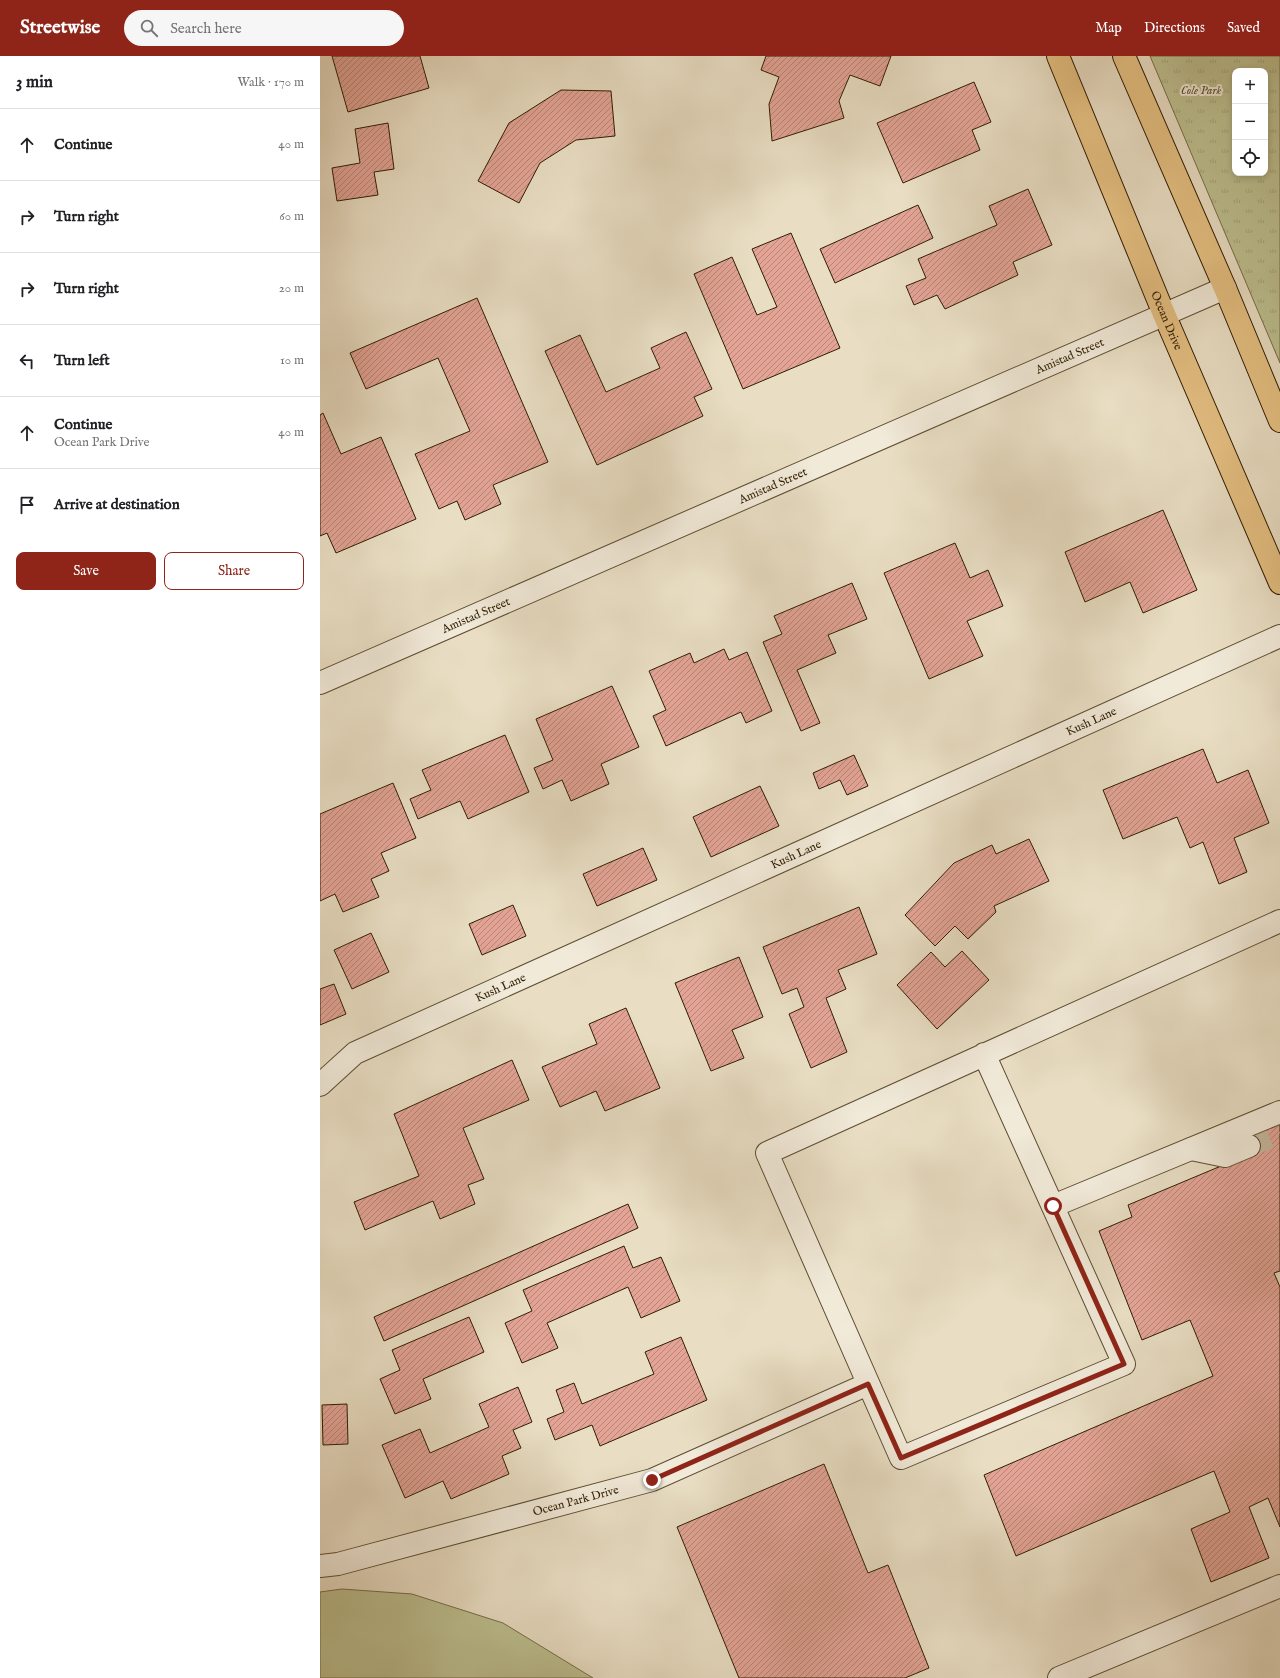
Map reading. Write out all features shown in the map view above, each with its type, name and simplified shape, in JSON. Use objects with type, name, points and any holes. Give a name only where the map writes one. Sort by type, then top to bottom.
[{"type":"main road","name":"Ocean Drive","points":[[1058,56],[1164,314],[1280,583]]},
{"type":"main road","points":[[1124,56],[1226,288],[1280,421]]},
{"type":"street","name":"Amistad Street","points":[[320,683],[1226,288]]},
{"type":"street","name":"Kush Lane","points":[[320,1085],[355,1053],[1280,636]]},
{"type":"street","points":[[984,1054],[1124,1364],[901,1458],[767,1153],[984,1054],[1280,921]]},
{"type":"street","points":[[1053,1206],[1280,1112]]},
{"type":"street","points":[[1191,1149],[1225,1156],[1249,1146]]},
{"type":"street","name":"Ocean Park Drive","points":[[320,1566],[338,1564],[652,1480],[868,1384]]},
{"type":"street","points":[[1059,1678],[1280,1586]]},
{"type":"green space","name":"Cole Park","points":[[1150,56],[1280,56],[1280,363]]},
{"type":"green space","points":[[342,1589],[412,1594],[503,1623],[593,1678],[320,1678],[320,1592]]},
{"type":"building","points":[[332,56],[420,56],[429,88],[348,112]]},
{"type":"building","points":[[766,56],[891,56],[880,86],[850,75],[839,101],[844,118],[772,141],[769,104],[779,77],[761,70]]},
{"type":"building","points":[[974,82],[991,122],[972,130],[980,150],[903,183],[877,123]]},
{"type":"building","points":[[561,90],[611,91],[615,136],[576,140],[540,163],[519,203],[478,181],[509,123]]},
{"type":"building","points":[[388,123],[394,169],[374,172],[378,195],[337,201],[332,168],[360,163],[355,129]]},
{"type":"building","points":[[1028,189],[1052,245],[1013,262],[1018,275],[945,309],[937,295],[914,305],[906,286],[926,278],[918,259],[997,225],[989,206]]},
{"type":"building","points":[[918,205],[933,238],[835,283],[820,249]]},
{"type":"building","points":[[791,233],[840,348],[743,389],[694,274],[732,257],[757,315],[777,307],[752,249]]},
{"type":"building","points":[[477,298],[548,462],[493,485],[501,504],[465,520],[457,501],[439,509],[415,454],[470,431],[438,358],[366,389],[350,353]]},
{"type":"building","points":[[686,332],[712,389],[694,397],[703,416],[597,465],[545,351],[580,335],[606,392],[660,368],[651,348]]},
{"type":"building","points":[[323,413],[341,454],[381,437],[416,519],[336,553],[327,533],[320,536],[320,415]]},
{"type":"building","points":[[1163,510],[1197,590],[1143,613],[1130,582],[1085,602],[1065,552]]},
{"type":"building","points":[[955,543],[970,578],[988,570],[1003,606],[967,621],[983,656],[929,679],[884,573]]},
{"type":"building","points":[[852,583],[867,619],[828,635],[836,653],[797,670],[820,723],[801,731],[763,642],[782,634],[774,616]]},
{"type":"building","points":[[724,649],[729,660],[747,652],[772,711],[746,723],[741,712],[666,746],[653,716],[666,710],[649,671],[690,653],[694,663]]},
{"type":"building","points":[[612,686],[639,747],[601,764],[609,784],[571,801],[562,780],[543,789],[534,768],[553,760],[536,719]]},
{"type":"building","points":[[505,735],[529,792],[468,819],[460,801],[418,819],[410,799],[431,790],[422,770]]},
{"type":"building","points":[[1203,749],[1217,783],[1248,770],[1269,823],[1234,838],[1247,872],[1219,884],[1203,842],[1190,848],[1177,817],[1123,839],[1103,790]]},
{"type":"building","points":[[854,755],[868,786],[847,795],[840,780],[819,789],[813,773]]},
{"type":"building","points":[[393,783],[416,838],[381,853],[389,871],[371,879],[379,897],[343,912],[335,894],[320,901],[320,814]]},
{"type":"building","points":[[760,786],[779,826],[711,857],[693,817]]},
{"type":"building","points":[[1029,839],[1049,881],[994,906],[996,912],[968,939],[955,926],[935,946],[905,915],[954,863],[992,845],[996,854]]},
{"type":"building","points":[[643,848],[657,880],[597,906],[583,874]]},
{"type":"building","points":[[513,905],[526,936],[482,955],[469,924]]},
{"type":"building","points":[[859,907],[877,954],[838,970],[846,989],[826,998],[847,1052],[811,1068],[789,1014],[804,1007],[797,988],[782,994],[763,947]]},
{"type":"building","points":[[371,933],[389,972],[352,989],[334,950]]},
{"type":"building","points":[[962,951],[989,980],[937,1029],[897,985],[931,952],[945,967]]},
{"type":"building","points":[[739,957],[763,1017],[732,1030],[744,1058],[711,1071],[675,983]]},
{"type":"building","points":[[334,984],[346,1014],[320,1025],[320,989]]},
{"type":"building","points":[[626,1008],[660,1088],[605,1111],[596,1091],[560,1107],[542,1067],[597,1044],[589,1024]]},
{"type":"building","points":[[512,1060],[529,1100],[463,1128],[484,1179],[468,1185],[475,1204],[440,1219],[433,1201],[365,1230],[354,1202],[419,1176],[394,1114]]},
{"type":"building","points":[[1280,1117],[1280,1271],[1274,1273],[1280,1287],[1280,1527],[1268,1498],[1249,1507],[1269,1558],[1211,1582],[1191,1529],[1230,1512],[1214,1471],[1016,1556],[984,1475],[1213,1376],[1190,1320],[1142,1340],[1099,1231],[1132,1217],[1128,1205],[1252,1153],[1244,1132]]},
{"type":"building","points":[[628,1204],[638,1228],[384,1341],[374,1317]]},
{"type":"building","points":[[624,1246],[633,1268],[661,1257],[680,1301],[641,1318],[628,1287],[547,1323],[558,1348],[522,1363],[505,1323],[532,1311],[523,1290]]},
{"type":"building","points":[[469,1317],[484,1352],[423,1379],[431,1399],[395,1414],[380,1379],[400,1370],[392,1350]]},
{"type":"building","points":[[681,1337],[707,1400],[600,1446],[592,1425],[555,1440],[547,1419],[564,1412],[556,1390],[574,1383],[582,1404],[654,1374],[645,1352]]},
{"type":"building","points":[[518,1387],[532,1422],[513,1430],[521,1448],[502,1456],[509,1474],[451,1499],[443,1481],[405,1498],[382,1445],[420,1429],[430,1453],[489,1427],[479,1404]]},
{"type":"building","points":[[347,1404],[348,1444],[323,1445],[322,1405]]},
{"type":"building","points":[[824,1464],[868,1573],[888,1565],[929,1668],[905,1678],[739,1678],[677,1527]]},
{"type":"tunnel","points":[[1249,1146],[1280,1133]]},
{"type":"route","points":[[652,1480],[868,1384],[901,1458],[1124,1364],[1053,1206]]}]
